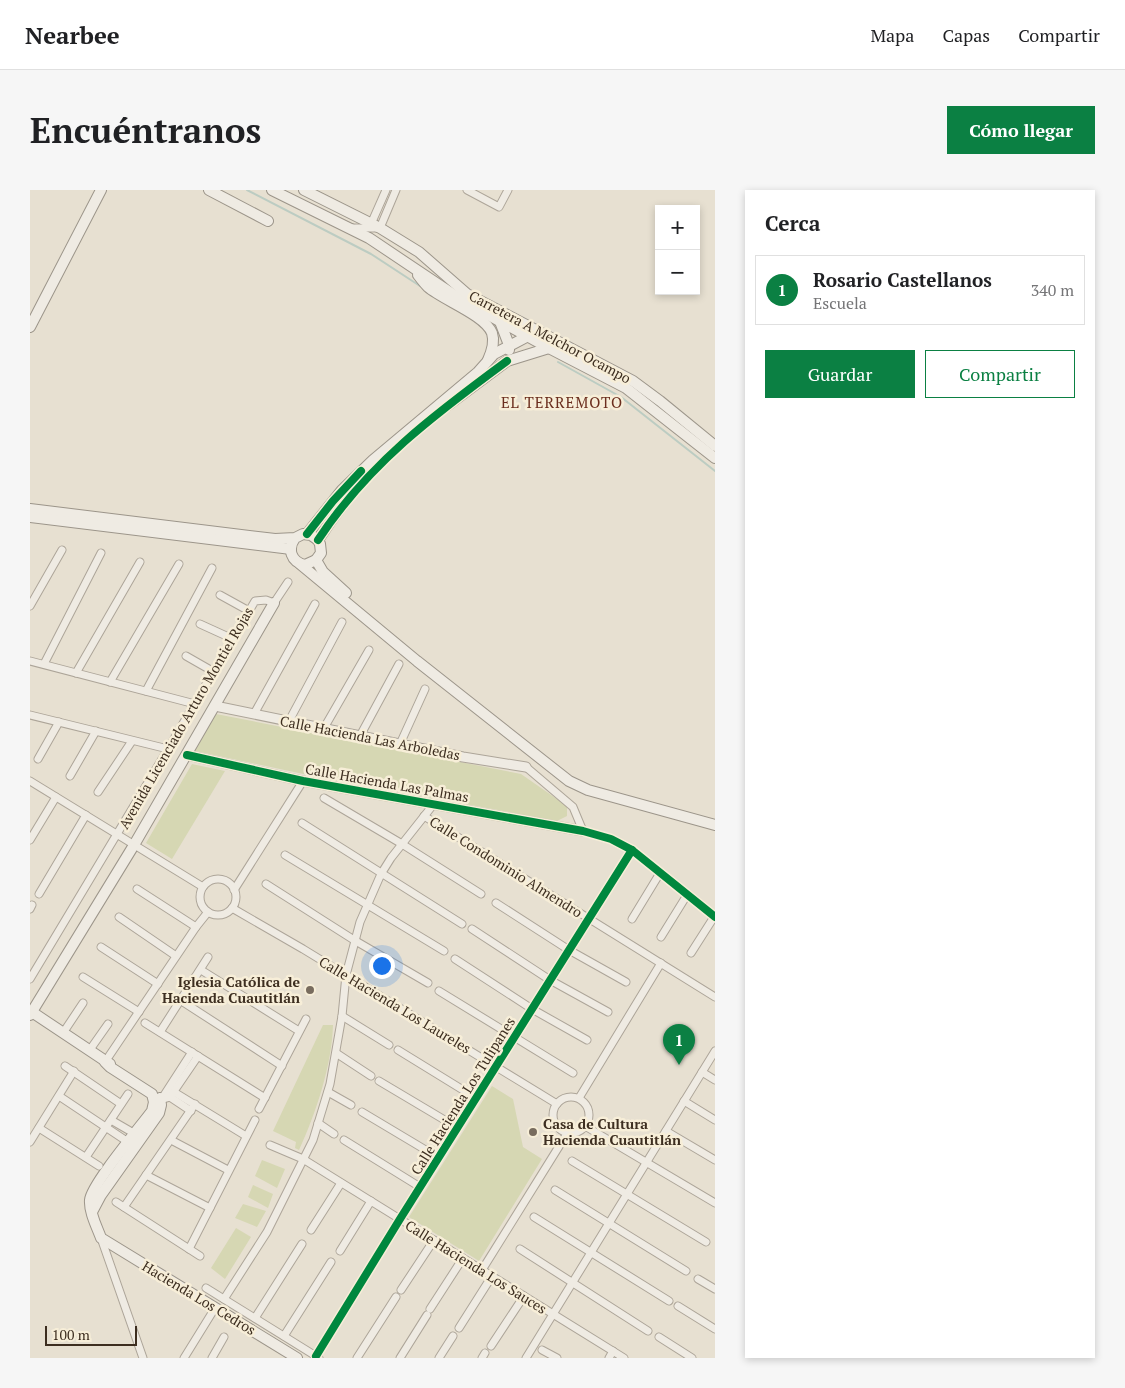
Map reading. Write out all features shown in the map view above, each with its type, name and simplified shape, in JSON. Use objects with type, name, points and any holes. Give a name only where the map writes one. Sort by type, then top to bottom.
[{"type":"main road","points":[[30,316],[94,190]]},
{"type":"main road","points":[[30,327],[101,190]]},
{"type":"main road","points":[[209,190],[269,218],[220,190]]},
{"type":"main road","name":"Carretera A Melchor Ocampo","points":[[272,190],[369,238],[463,301],[626,388],[715,458]]},
{"type":"main road","name":"Carretera A Melchor Ocampo","points":[[304,190],[376,226],[419,252],[467,294],[633,381],[715,446]]},
{"type":"main road","points":[[409,264],[428,287],[476,317],[489,328],[493,344],[487,363]]},
{"type":"main road","points":[[481,301],[482,306],[501,321],[509,345],[507,361]]},
{"type":"main road","points":[[30,509],[275,538],[295,538],[307,534],[342,490],[373,460],[487,363],[494,354],[533,333],[611,374],[633,381]]},
{"type":"main road","points":[[318,540],[361,482],[384,459],[439,411],[507,361],[549,348]]},
{"type":"main road","points":[[30,516],[291,549]]},
{"type":"main road","points":[[300,564],[309,564],[316,560],[321,553],[318,540],[307,534]]},
{"type":"main road","points":[[295,538],[291,549],[293,558],[417,661],[570,781],[588,790],[715,825]]},
{"type":"main road","points":[[316,560],[323,572],[335,584],[420,658],[572,777],[590,786],[715,820]]},
{"type":"main road","name":"Avenida Licenciado Arturo Montiel Rojas","points":[[31,1013],[134,845],[274,603]]},
{"type":"main road","points":[[31,1013],[152,1094],[165,1098]]},
{"type":"main road","points":[[101,1238],[92,1212],[91,1196],[103,1176],[135,1140],[152,1110],[165,1098]]},
{"type":"main road","name":"Hacienda Los Cedros","points":[[101,1238],[297,1358]]},
{"type":"street","points":[[376,226],[386,190]]},
{"type":"street","points":[[376,226],[396,190]]},
{"type":"street","points":[[468,190],[499,207],[508,190]]},
{"type":"street","points":[[351,228],[376,226]]},
{"type":"street","points":[[30,606],[62,550]]},
{"type":"street","points":[[44,664],[101,553]]},
{"type":"street","points":[[76,673],[140,562]]},
{"type":"street","points":[[110,682],[179,564]]},
{"type":"street","points":[[146,691],[212,568]]},
{"type":"street","points":[[274,603],[288,582]]},
{"type":"street","points":[[220,595],[249,611]]},
{"type":"street","name":"Avenida Licenciado Arturo Montiel Rojas","points":[[30,979],[255,601],[260,600],[274,603]]},
{"type":"street","points":[[254,714],[315,604]]},
{"type":"street","points":[[289,721],[342,622]]},
{"type":"street","points":[[200,624],[232,640]]},
{"type":"street","points":[[324,728],[369,650]]},
{"type":"street","points":[[186,656],[214,672]]},
{"type":"street","points":[[30,661],[195,704]]},
{"type":"street","points":[[360,736],[399,664]]},
{"type":"street","points":[[400,744],[425,689]]},
{"type":"street","name":"Calle Hacienda Las Arboledas","points":[[215,706],[400,744],[526,767]]},
{"type":"street","points":[[30,715],[168,750]]},
{"type":"street","points":[[38,759],[59,722]]},
{"type":"street","points":[[70,776],[96,731]]},
{"type":"street","points":[[98,792],[132,741]]},
{"type":"street","name":"Calle Hacienda Las Palmas","points":[[187,755],[303,781],[583,831]]},
{"type":"street","points":[[526,767],[573,807],[583,831],[612,839],[632,850],[715,917],[691,954]]},
{"type":"street","points":[[30,781],[203,887]]},
{"type":"street","points":[[234,890],[303,781]]},
{"type":"street","points":[[30,840],[56,797]]},
{"type":"street","points":[[324,798],[481,894]]},
{"type":"street","points":[[224,1299],[267,1232],[312,1140],[328,1092],[342,1016],[346,975],[354,940],[367,905],[381,874],[433,805]]},
{"type":"street","points":[[39,894],[86,815]]},
{"type":"street","name":"Calle Condominio Almendro","points":[[424,816],[715,997]]},
{"type":"street","points":[[302,823],[462,924]]},
{"type":"street","name":"Calle Hacienda Los Tulipanes","points":[[318,1357],[400,1219],[632,850]]},
{"type":"street","points":[[285,855],[444,951]]},
{"type":"street","points":[[632,919],[660,873]]},
{"type":"street","points":[[211,881],[226,882],[234,890],[235,899],[232,908],[223,914],[218,915],[208,912],[200,901],[203,887],[211,881]]},
{"type":"street","points":[[266,884],[354,940],[428,983]]},
{"type":"street","points":[[137,889],[196,927]]},
{"type":"street","points":[[661,937],[687,895]]},
{"type":"street","points":[[496,903],[569,950],[626,982]]},
{"type":"street","name":"Calle Hacienda Los Laureles","points":[[232,908],[346,975],[556,1104]]},
{"type":"street","points":[[105,1062],[208,912]]},
{"type":"street","points":[[119,917],[176,956]]},
{"type":"street","points":[[472,929],[550,980],[608,1012]]},
{"type":"street","points":[[100,947],[158,984]]},
{"type":"street","points":[[160,1032],[208,958]]},
{"type":"street","points":[[455,960],[532,1009],[587,1040]]},
{"type":"street","points":[[579,1098],[662,964]]},
{"type":"street","points":[[201,970],[299,1031]]},
{"type":"street","points":[[83,977],[139,1012]]},
{"type":"street","points":[[439,991],[573,1072]]},
{"type":"street","points":[[180,1000],[282,1066]]},
{"type":"street","points":[[63,1033],[83,1003]]},
{"type":"street","points":[[342,1016],[389,1045]]},
{"type":"street","points":[[259,1109],[306,1019]]},
{"type":"street","points":[[145,1023],[265,1098]]},
{"type":"street","points":[[89,1051],[108,1024]]},
{"type":"street","points":[[398,1050],[476,1098]]},
{"type":"street","points":[[526,1358],[715,1051]]},
{"type":"street","points":[[336,1053],[371,1076]]},
{"type":"street","points":[[165,1098],[195,1054]]},
{"type":"street","points":[[65,1066],[121,1104]]},
{"type":"street","points":[[30,1142],[74,1071]]},
{"type":"street","points":[[702,1072],[715,1080]]},
{"type":"street","points":[[165,1098],[177,1081]]},
{"type":"street","points":[[379,1081],[458,1128]]},
{"type":"street","points":[[328,1092],[351,1105]]},
{"type":"street","points":[[86,1157],[128,1094]]},
{"type":"street","points":[[59,1096],[106,1128],[135,1140]]},
{"type":"street","points":[[165,1098],[193,1108],[246,1136]]},
{"type":"street","points":[[579,1098],[588,1107],[588,1120],[585,1126],[578,1131],[568,1132],[561,1130],[553,1118],[556,1104],[563,1099],[579,1098]]},
{"type":"street","points":[[684,1101],[715,1120]]},
{"type":"street","points":[[124,1207],[193,1108]]},
{"type":"street","points":[[362,1112],[439,1158]]},
{"type":"street","points":[[111,1120],[135,1140]]},
{"type":"street","points":[[190,1250],[228,1170],[255,1120]]},
{"type":"street","points":[[318,1123],[334,1134]]},
{"type":"street","points":[[585,1126],[715,1203]]},
{"type":"street","points":[[39,1128],[99,1166]]},
{"type":"street","points":[[482,1270],[568,1132]]},
{"type":"street","points":[[666,1132],[715,1160]]},
{"type":"street","points":[[170,1140],[228,1170]]},
{"type":"street","points":[[344,1140],[420,1187]]},
{"type":"street","name":"Calle Hacienda Los Sauces","points":[[270,1145],[303,1159],[553,1314],[611,1355],[624,1358]]},
{"type":"street","points":[[572,1161],[706,1242]]},
{"type":"street","points":[[146,1175],[210,1208]]},
{"type":"street","points":[[311,1230],[341,1183]]},
{"type":"street","points":[[556,1190],[686,1271]]},
{"type":"street","points":[[340,1251],[371,1201]]},
{"type":"street","points":[[116,1202],[200,1256]]},
{"type":"street","points":[[534,1218],[669,1301]]},
{"type":"street","points":[[101,1238],[143,1358]]},
{"type":"street","points":[[401,1290],[434,1240]]},
{"type":"street","points":[[255,1318],[302,1244]]},
{"type":"street","points":[[520,1249],[648,1331]]},
{"type":"street","points":[[400,1358],[463,1258]]},
{"type":"street","points":[[284,1336],[331,1262]]},
{"type":"street","points":[[459,1328],[492,1276]]},
{"type":"street","points":[[698,1279],[715,1288]]},
{"type":"street","points":[[206,1288],[318,1357]]},
{"type":"street","points":[[491,1346],[524,1296]]},
{"type":"street","points":[[358,1358],[396,1297]]},
{"type":"street","points":[[678,1306],[715,1329]]},
{"type":"street","points":[[184,1358],[215,1308]]},
{"type":"street","points":[[440,1358],[453,1336]]},
{"type":"street","points":[[213,1357],[224,1337]]},
{"type":"street","points":[[659,1337],[692,1358]]},
{"type":"street","points":[[542,1350],[556,1358]]},
{"type":"green space","points":[[216,714],[521,774],[567,806],[567,816],[557,821],[308,775],[195,751]]},
{"type":"green space","points":[[192,764],[225,771],[172,859],[146,843]]},
{"type":"green space","points":[[323,1025],[333,1025],[330,1056],[317,1105],[299,1150],[295,1148],[296,1142],[273,1131]]},
{"type":"green space","points":[[492,1086],[513,1099],[523,1147],[542,1159],[479,1261],[409,1217]]},
{"type":"green space","points":[[262,1160],[285,1169],[277,1188],[255,1176]]},
{"type":"green space","points":[[253,1185],[273,1194],[268,1208],[248,1197]]},
{"type":"green space","points":[[243,1204],[266,1211],[257,1227],[235,1218]]},
{"type":"green space","points":[[236,1228],[251,1237],[225,1279],[211,1268]]},
{"type":"waterway","points":[[247,190],[371,254],[420,286]]},
{"type":"waterway","points":[[558,362],[621,397],[715,471]]},
{"type":"cycle path","points":[[318,540],[358,487],[404,442],[507,361]]},
{"type":"cycle path","points":[[307,534],[333,501],[361,471]]},
{"type":"cycle path","points":[[187,755],[303,781],[583,831],[611,839],[632,850],[715,917]]},
{"type":"cycle path","points":[[316,1356],[632,850]]},
{"type":"place","name":"Iglesia Católica de Hacienda Cuautitlán","points":[[310,990]]},
{"type":"place","name":"Rosario Castellanos","points":[[679,1065]]},
{"type":"place","name":"Casa de Cultura Hacienda Cuautitlán","points":[[533,1132]]},
{"type":"district","name":"EL TERREMOTO","points":[[562,403]]}]
